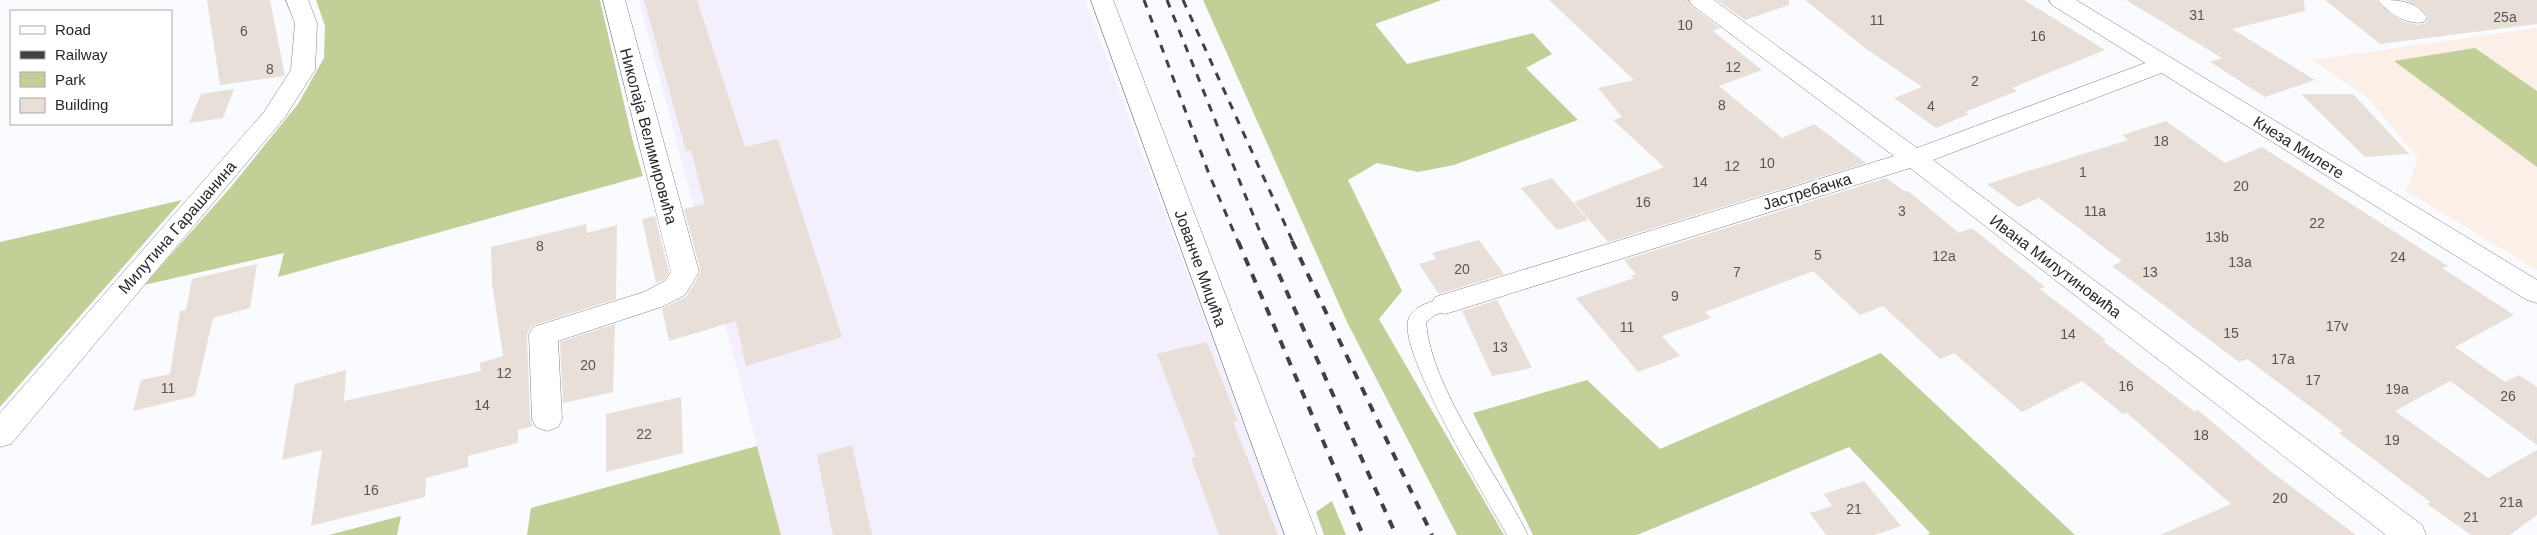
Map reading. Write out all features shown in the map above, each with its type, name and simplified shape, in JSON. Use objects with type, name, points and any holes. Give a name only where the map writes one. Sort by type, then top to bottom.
[{"type":"street","name":"Милутина Гарашанина","points":[[0,436],[42,384],[273,117],[303,70],[306,23],[297,0]]},
{"type":"street","name":"Николаја Велимировића","points":[[547,418],[542,335],[654,299],[675,288],[685,272],[614,0]]},
{"type":"street","name":"Јованче Мицића","points":[[1102,0],[1301,535]]},
{"type":"street","name":"Ивана Милутиновића","points":[[1700,0],[1914,158],[2410,535]]},
{"type":"street","name":"Кнеза Милете","points":[[2060,0],[2537,293]]},
{"type":"street","points":[[2389,0],[2416,17]]},
{"type":"street","name":"Јастребачка","points":[[1444,304],[1914,158],[2164,64]]},
{"type":"lane","points":[[1444,304],[1423,312],[1417,320],[1415,332],[1439,395],[1518,535]]},
{"type":"shaded area","points":[[639,0],[1085,0],[1285,535],[781,535]]},
{"type":"shaded area","points":[[2537,28],[2537,270],[2406,191],[2418,158],[2367,97],[2311,60]]},
{"type":"green space","points":[[316,0],[600,0],[633,142],[643,176],[278,277],[284,253],[144,285],[230,188],[298,104],[324,58],[325,26]]},
{"type":"green space","points":[[1203,0],[1442,0],[1375,24],[1407,64],[1533,33],[1552,54],[1526,68],[1578,120],[1454,165],[1418,172],[1377,163],[1348,180],[1402,291],[1379,319],[1504,535],[1457,535],[1347,322]]},
{"type":"green space","points":[[2475,48],[2537,91],[2537,167],[2394,61]]},
{"type":"green space","points":[[182,200],[0,407],[0,242]]},
{"type":"green space","points":[[1881,353],[2075,535],[1927,535],[1930,533],[1849,447],[1637,535],[1533,535],[1473,413],[1587,380],[1660,449]]},
{"type":"green space","points":[[757,446],[781,535],[527,535],[531,508]]},
{"type":"green space","points":[[1332,501],[1346,535],[1324,535],[1316,512]]},
{"type":"green space","points":[[401,516],[397,535],[329,535]]},
{"type":"building","points":[[207,0],[270,0],[285,76],[220,85]]},
{"type":"building","points":[[644,0],[697,0],[745,147],[778,139],[842,337],[746,366],[736,321],[669,341],[662,309],[687,296],[701,272],[684,209],[705,204],[691,150],[686,151]]},
{"type":"building","points":[[1549,0],[1687,0],[1691,6],[1720,28],[1713,31],[1762,70],[1719,86],[1782,138],[1814,124],[1866,163],[1608,242],[1574,202],[1664,167],[1613,120],[1622,117],[1598,88],[1634,80]]},
{"type":"building","points":[[1717,0],[1789,0],[1789,5],[1745,20]]},
{"type":"building","points":[[1805,0],[2024,0],[2105,50],[2012,88],[2017,91],[1965,112],[1969,114],[1936,128],[1894,98],[1922,87],[1865,48]]},
{"type":"building","points":[[2126,0],[2304,0],[2305,11],[2232,29],[2315,80],[2265,97],[2210,62],[2222,58]]},
{"type":"building","points":[[2325,0],[2376,0],[2392,15],[2405,22],[2418,25],[2426,23],[2428,16],[2418,6],[2404,0],[2537,0],[2537,24],[2380,44]]},
{"type":"building","points":[[234,89],[223,118],[189,123],[201,94]]},
{"type":"building","points":[[2301,94],[2353,94],[2409,154],[2365,157]]},
{"type":"building","points":[[2166,121],[2225,163],[2262,147],[2448,266],[2442,268],[2514,315],[2455,347],[2505,382],[2519,375],[2537,387],[2537,445],[2450,381],[2395,411],[2488,478],[2537,450],[2537,515],[2510,535],[2471,535],[2427,504],[2430,502],[2339,433],[2343,431],[2247,359],[2239,362],[2112,266],[2122,261],[2039,198],[2018,207],[1987,184],[2128,140],[2122,135]]},
{"type":"building","points":[[1552,178],[1588,220],[1557,230],[1521,188]]},
{"type":"building","points":[[1886,178],[1904,191],[1908,191],[1959,233],[1972,228],[2045,287],[2040,289],[2106,340],[2103,341],[2195,412],[2198,410],[2269,470],[2356,535],[2160,535],[2231,504],[2127,413],[2123,414],[2082,381],[2022,412],[1954,353],[1940,359],[1883,306],[1860,315],[1813,271],[1705,312],[1711,318],[1662,336],[1680,356],[1638,372],[1576,298],[1634,278],[1631,276],[1636,274],[1624,260]]},
{"type":"building","points":[[655,216],[669,272],[664,280],[656,283],[642,219]]},
{"type":"building","points":[[586,224],[587,233],[617,225],[616,299],[531,326],[527,335],[530,419],[533,426],[518,430],[518,443],[468,456],[468,467],[426,478],[425,497],[311,526],[322,450],[282,460],[295,384],[346,370],[344,401],[481,371],[480,363],[503,356],[492,283],[491,247]]},
{"type":"building","points":[[1479,240],[1504,274],[1439,294],[1419,264],[1436,259],[1432,253]]},
{"type":"building","points":[[257,264],[250,308],[213,318],[195,396],[133,411],[141,380],[170,374],[180,311],[186,310],[192,279]]},
{"type":"building","points":[[1497,300],[1532,368],[1492,376],[1462,311]]},
{"type":"building","points":[[615,324],[613,392],[563,403],[560,342]]},
{"type":"building","points":[[1207,342],[1238,421],[1233,422],[1278,535],[1219,535],[1191,458],[1196,457],[1157,354]]},
{"type":"building","points":[[681,397],[683,453],[606,472],[606,414]]},
{"type":"building","points":[[852,445],[872,535],[833,535],[817,455]]},
{"type":"building","points":[[1864,481],[1901,526],[1874,535],[1826,535],[1810,513],[1832,506],[1824,494]]},
{"type":"railway","points":[[1144,0],[1209,174],[1238,242]]},
{"type":"railway","points":[[1167,0],[1264,242]]},
{"type":"railway","points":[[1183,0],[1293,242]]},
{"type":"railway","points":[[1238,241],[1363,535]]},
{"type":"railway","points":[[1264,241],[1396,535]]},
{"type":"railway","points":[[1292,241],[1432,535]]}]
